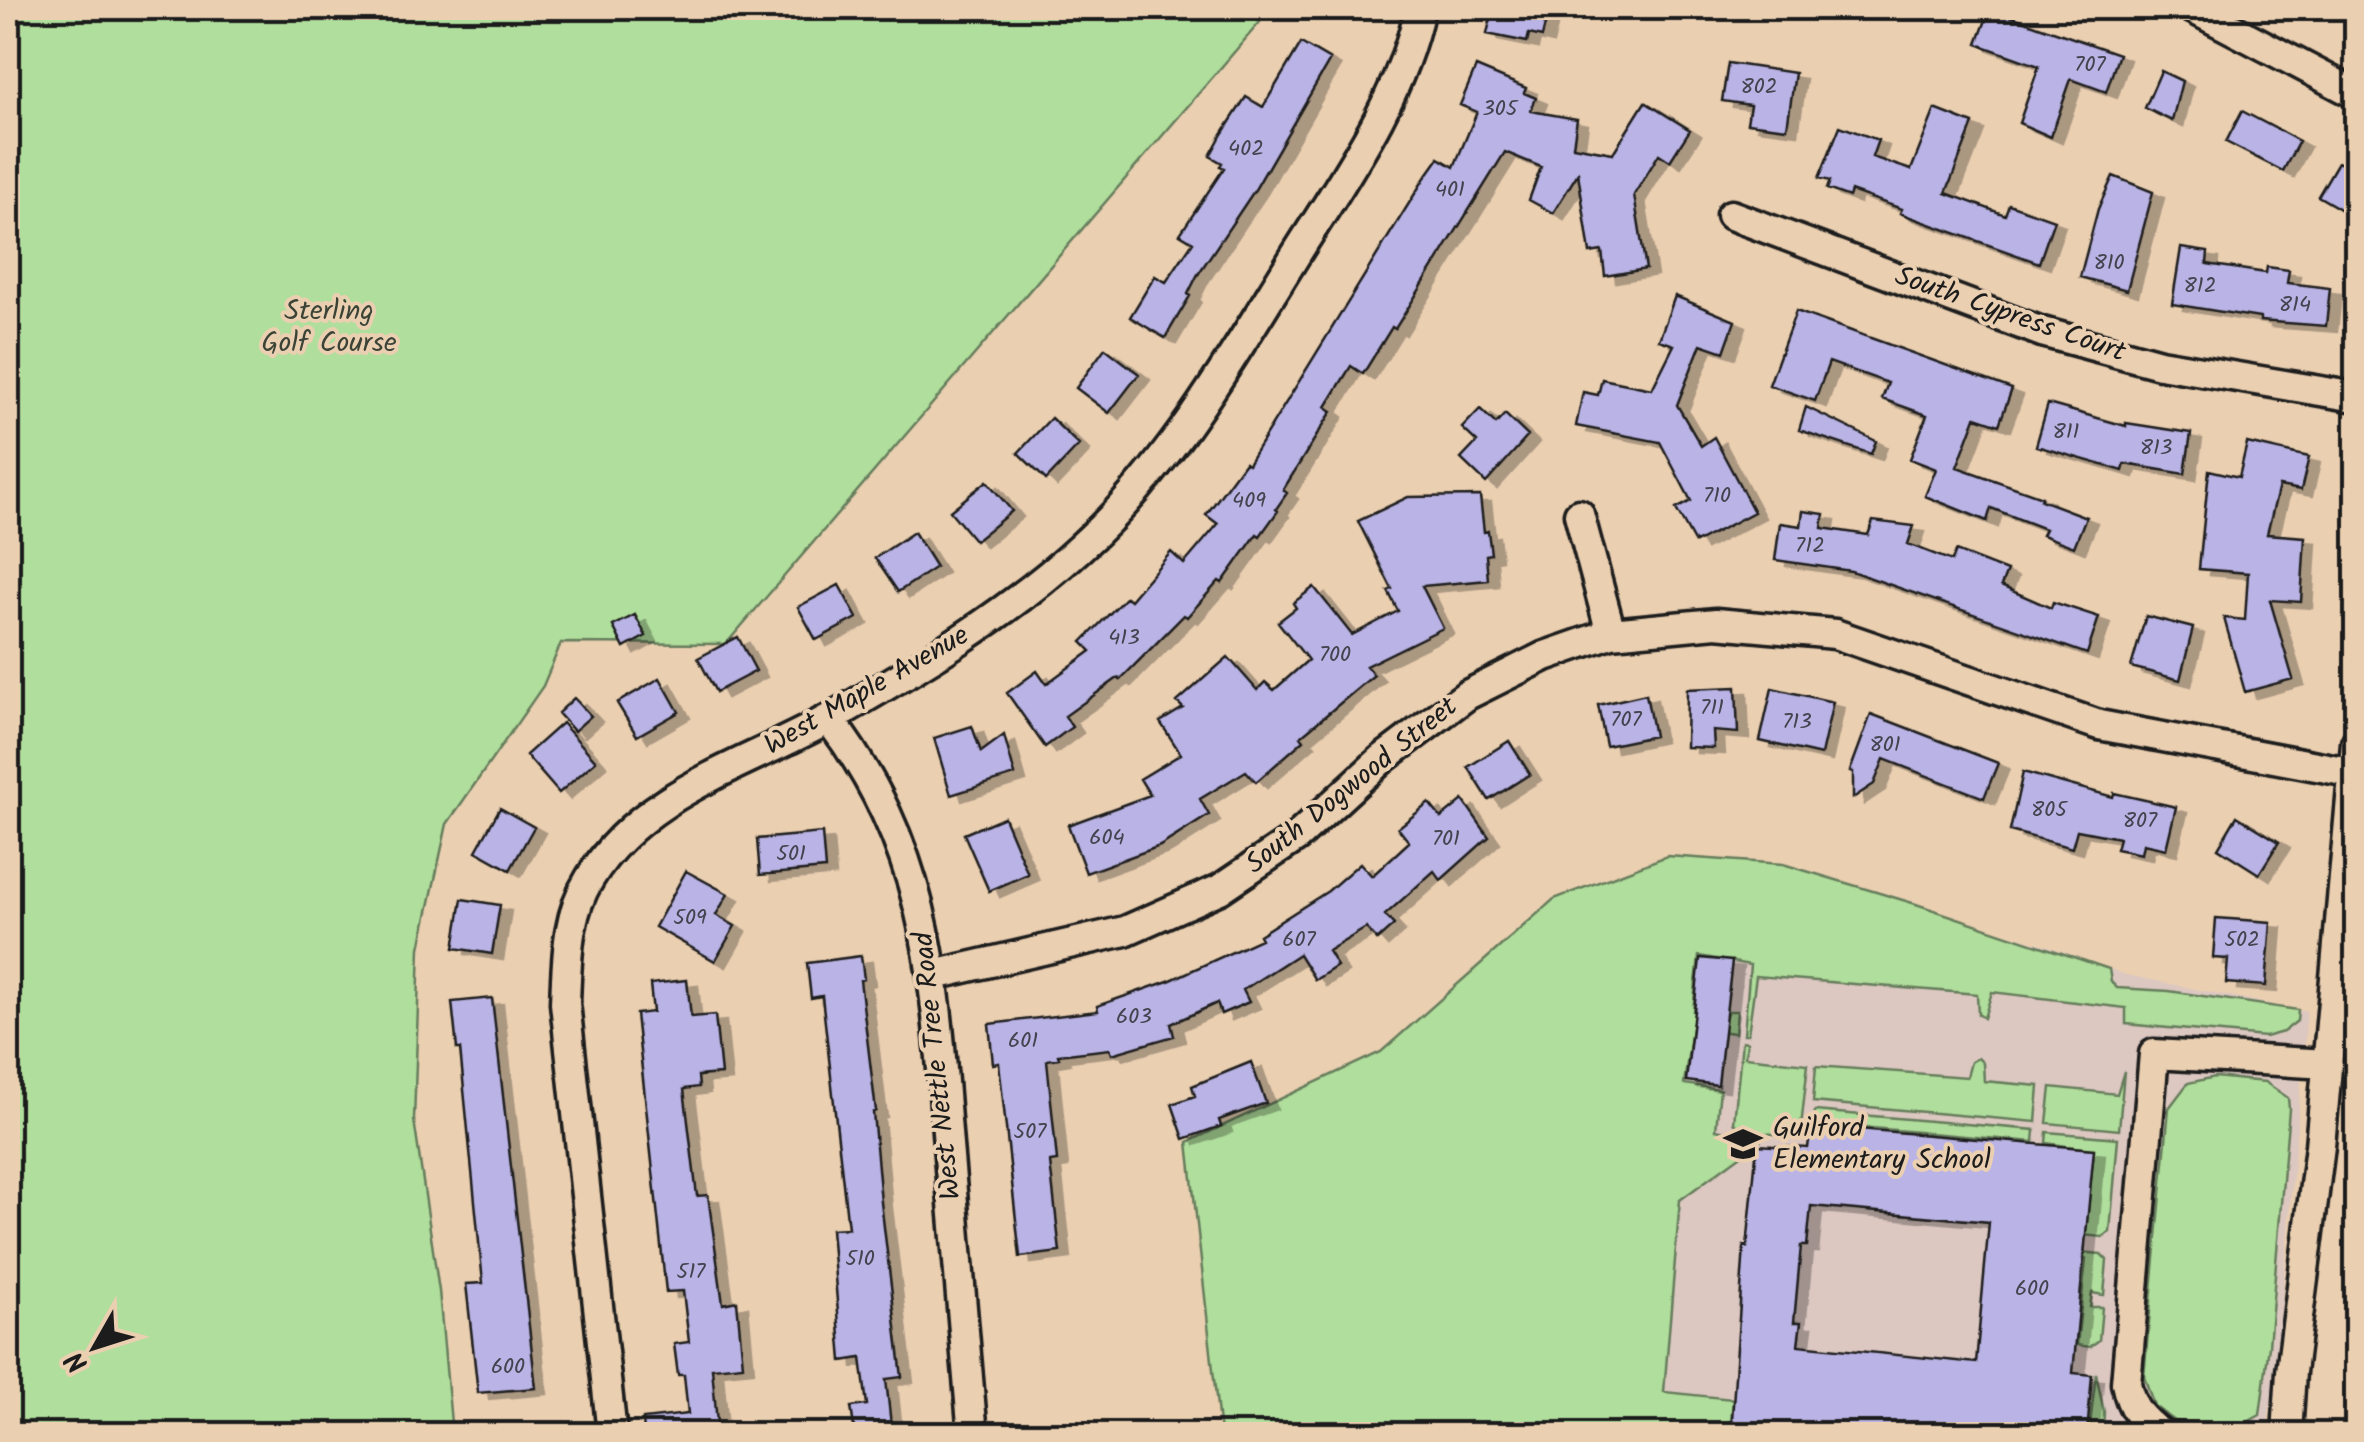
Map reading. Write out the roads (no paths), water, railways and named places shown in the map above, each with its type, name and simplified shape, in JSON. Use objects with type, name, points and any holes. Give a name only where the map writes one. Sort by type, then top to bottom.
[{"type":"street","name":"West Maple Avenue","points":[[612,1434],[565,1003],[567,938],[588,880],[624,835],[684,790],[828,719],[962,639],[1080,548],[1144,482],[1217,382],[1384,112],[1406,63],[1420,8]]},
{"type":"street","points":[[2192,8],[2356,94]]},
{"type":"street","name":"South Cypress Court","points":[[1731,216],[2042,332],[2160,364],[2356,396]]},
{"type":"street","points":[[1579,514],[1611,633]]},
{"type":"street","name":"South Dogwood Street","points":[[934,975],[1126,931],[1220,889],[1297,838],[1381,760],[1467,695],[1545,656],[1611,633],[1716,623],[1836,634],[2099,725],[2354,773]]},
{"type":"street","name":"West Nettle Tree Road","points":[[828,719],[854,753],[888,813],[917,893],[934,975],[972,1434]]},
{"type":"street","points":[[2287,1434],[2290,1372],[2328,1064],[2356,743]]},
{"type":"street","points":[[2161,1434],[2142,1421],[2130,1404],[2126,1383],[2154,1054],[2328,1064]]},
{"type":"place","name":"Guilford Elementary School","points":[[1743,1144]]},
{"type":"park label","name":"Sterling Golf Course","points":[[329,327]]}]
